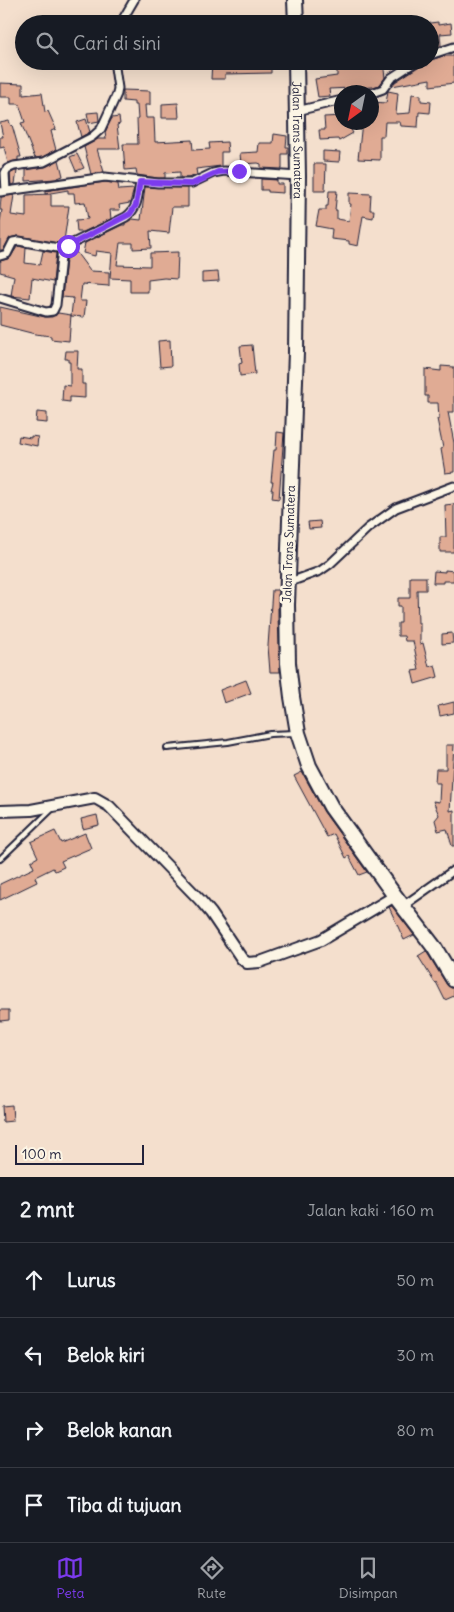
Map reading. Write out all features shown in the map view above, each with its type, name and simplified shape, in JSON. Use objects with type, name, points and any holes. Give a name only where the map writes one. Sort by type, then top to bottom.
[{"type":"highway","points":[[295,0],[296,15]]},
{"type":"highway","name":"Jalan Trans Sumatera","points":[[296,70],[298,176],[296,352],[287,583],[288,663],[298,733],[309,766],[331,806],[399,901],[434,946],[454,980]]},
{"type":"street","points":[[125,15],[134,0]]},
{"type":"street","points":[[439,52],[454,48]]},
{"type":"street","points":[[115,70],[117,94],[101,129],[92,137],[50,159],[7,169],[3,192],[47,184],[105,178],[140,182],[192,184],[213,173],[224,171],[298,176]]},
{"type":"street","points":[[379,90],[383,89],[393,76],[403,70]]},
{"type":"street","points":[[297,111],[334,102]]},
{"type":"street","points":[[0,256],[7,254],[12,244],[19,240],[62,248],[130,214],[136,205],[140,182]]},
{"type":"street","points":[[0,298],[46,312],[54,310],[62,248]]},
{"type":"street","points":[[287,583],[320,571],[368,528],[396,508],[454,486]]},
{"type":"street","points":[[0,811],[54,807],[95,798],[109,806],[211,912],[242,959],[247,963],[260,962],[321,940],[399,901],[454,870]]},
{"type":"lane","points":[[167,748],[228,742],[270,734],[298,733]]},
{"type":"lane","points":[[0,858],[54,807]]},
{"type":"building","points":[[451,23],[452,33],[440,34],[441,46],[439,47],[439,25]]},
{"type":"building","points":[[454,56],[454,83],[430,86],[430,79],[392,86],[413,70],[439,70],[439,57]]},
{"type":"building","points":[[212,70],[271,70],[271,73],[225,74],[225,79],[211,79]]},
{"type":"building","points":[[337,70],[384,70],[385,78],[379,85],[334,85],[334,89],[329,89],[330,96],[318,97],[315,79],[337,76]]},
{"type":"building","points":[[0,83],[23,84],[23,95],[42,93],[45,112],[48,111],[56,129],[51,131],[56,150],[42,157],[35,158],[21,123],[25,122],[19,104],[11,104],[11,97],[0,97]]},
{"type":"building","points":[[123,90],[150,91],[150,105],[145,105],[146,118],[154,118],[155,142],[192,140],[193,150],[210,149],[209,143],[227,142],[228,152],[221,152],[221,166],[196,169],[197,175],[188,178],[180,178],[180,172],[165,173],[165,178],[158,178],[137,175],[136,169],[125,170],[123,144],[138,144],[138,119],[137,105],[134,105],[134,102],[123,101]]},
{"type":"building","points":[[388,91],[398,93],[396,114],[410,113],[412,94],[421,95],[421,101],[431,102],[430,113],[419,112],[418,127],[401,126],[400,122],[385,122],[384,136],[380,136],[380,160],[358,159],[361,130],[379,130],[379,102],[386,103]]},
{"type":"building","points":[[178,103],[179,118],[162,118],[162,104]]},
{"type":"building","points":[[98,112],[99,121],[89,123],[87,113]]},
{"type":"building","points":[[334,116],[334,130],[351,130],[353,133],[339,141],[338,139],[320,140],[319,130],[325,130],[324,117]]},
{"type":"building","points":[[119,117],[120,124],[117,125],[120,149],[97,149],[104,172],[91,174],[84,147],[98,139],[106,139],[105,132],[112,118]]},
{"type":"building","points":[[86,119],[90,132],[81,137],[77,122]]},
{"type":"building","points":[[9,121],[12,125],[21,157],[8,163],[4,147],[0,148],[0,137],[3,137],[0,123]]},
{"type":"building","points":[[274,134],[287,136],[286,147],[288,147],[288,154],[282,154],[282,169],[261,168],[261,164],[258,163],[241,164],[240,153],[258,152],[259,143],[273,143]]},
{"type":"building","points":[[323,151],[340,152],[339,162],[323,161]]},
{"type":"building","points":[[77,154],[84,168],[76,171],[70,157]]},
{"type":"building","points":[[59,160],[63,176],[55,179],[26,181],[26,170],[45,167]]},
{"type":"building","points":[[314,164],[326,164],[325,191],[314,191]]},
{"type":"building","points":[[17,171],[15,184],[11,185],[10,174]]},
{"type":"building","points":[[261,179],[277,180],[277,184],[283,184],[283,193],[261,190]]},
{"type":"building","points":[[105,182],[118,184],[119,190],[134,189],[130,203],[119,205],[120,210],[110,210],[111,219],[83,232],[77,232],[76,220],[88,219],[85,202],[75,203],[74,193],[68,193],[68,190],[45,194],[45,191]]},
{"type":"building","points":[[145,187],[188,188],[188,207],[172,207],[169,233],[150,231],[151,248],[133,249],[133,243],[120,243],[117,265],[150,266],[150,253],[178,252],[177,279],[148,280],[148,292],[130,292],[130,279],[110,278],[112,253],[96,251],[95,256],[83,253],[85,243],[125,225],[125,223],[132,219],[141,220]]},
{"type":"building","points":[[329,191],[337,191],[335,210],[337,210],[337,219],[349,221],[351,204],[349,204],[349,193],[371,194],[370,210],[374,210],[373,218],[363,216],[358,246],[349,244],[349,241],[331,239],[332,229],[316,226],[319,210],[326,210],[326,206],[328,206]]},
{"type":"building","points":[[51,194],[51,206],[69,206],[64,241],[58,243],[18,236],[10,238],[3,250],[0,250],[1,197],[14,195],[11,215],[26,217],[26,195]]},
{"type":"building","points":[[19,246],[26,248],[25,263],[40,265],[43,251],[56,253],[53,282],[32,278],[30,298],[11,296],[14,276],[0,272],[0,261],[10,258]]},
{"type":"building","points":[[76,252],[90,271],[109,272],[109,286],[82,284],[80,301],[86,301],[84,317],[71,316],[73,298],[62,297],[66,260]]},
{"type":"building","points":[[218,272],[219,281],[202,282],[202,273]]},
{"type":"building","points":[[0,307],[45,317],[52,317],[58,313],[71,315],[69,341],[51,339],[51,336],[0,325]]},
{"type":"building","points":[[170,340],[171,366],[160,367],[158,341]]},
{"type":"building","points":[[252,345],[255,374],[240,376],[239,364],[242,363],[240,346]]},
{"type":"building","points":[[66,351],[78,351],[77,369],[82,369],[82,384],[85,384],[85,398],[70,397],[70,402],[62,401],[63,385],[70,386],[70,362],[68,362],[68,359],[65,359]]},
{"type":"building","points":[[441,366],[454,367],[454,412],[448,412],[454,443],[454,472],[445,473],[441,449],[443,448],[437,419],[439,419],[438,403],[428,403],[428,396],[425,396],[425,369],[441,371]]},
{"type":"building","points":[[37,412],[47,413],[47,423],[36,422]]},
{"type":"building","points":[[277,432],[284,433],[279,499],[272,498],[273,490],[271,490]]},
{"type":"building","points":[[19,436],[38,437],[37,446],[18,442]]},
{"type":"building","points":[[454,504],[454,552],[440,552],[440,537],[446,537],[445,505]]},
{"type":"building","points":[[320,521],[321,528],[309,529],[308,522]]},
{"type":"building","points":[[445,570],[454,571],[454,581],[433,583],[434,571],[445,572]]},
{"type":"building","points":[[410,577],[426,577],[426,590],[417,590],[420,644],[423,643],[429,667],[435,665],[438,677],[415,684],[412,671],[419,670],[413,641],[405,641],[404,636],[398,636],[398,623],[401,623],[401,606],[398,606],[398,598],[410,598]]},
{"type":"building","points":[[272,590],[278,590],[280,672],[270,672],[268,646]]},
{"type":"building","points":[[452,633],[453,643],[442,644],[442,634]]},
{"type":"building","points":[[246,680],[251,693],[224,703],[220,690]]},
{"type":"building","points":[[454,702],[454,713],[440,716],[438,706]]},
{"type":"building","points":[[446,745],[454,745],[450,811],[454,810],[454,846],[452,846],[447,829],[438,831],[435,820],[439,815],[433,801],[439,802],[440,783],[435,783],[436,769],[446,769]]},
{"type":"building","points":[[302,772],[324,812],[367,872],[359,875],[349,856],[346,858],[334,834],[327,837],[294,776]]},
{"type":"building","points":[[97,815],[99,825],[83,829],[81,819]]},
{"type":"building","points":[[55,831],[61,843],[85,833],[91,848],[61,861],[64,867],[55,871],[53,868],[35,877],[37,882],[0,900],[0,884],[34,868],[31,861],[38,857],[31,842]]},
{"type":"building","points":[[392,906],[414,935],[404,940],[389,907]]},
{"type":"building","points":[[426,951],[447,985],[454,989],[454,996],[445,1000],[436,982],[418,956]]},
{"type":"building","points":[[0,1010],[9,1010],[9,1020],[0,1021]]},
{"type":"building","points":[[12,1105],[13,1121],[3,1122],[2,1106]]},
{"type":"route","points":[[68,246],[130,214],[136,205],[140,182],[192,184],[213,173],[239,171]]}]
